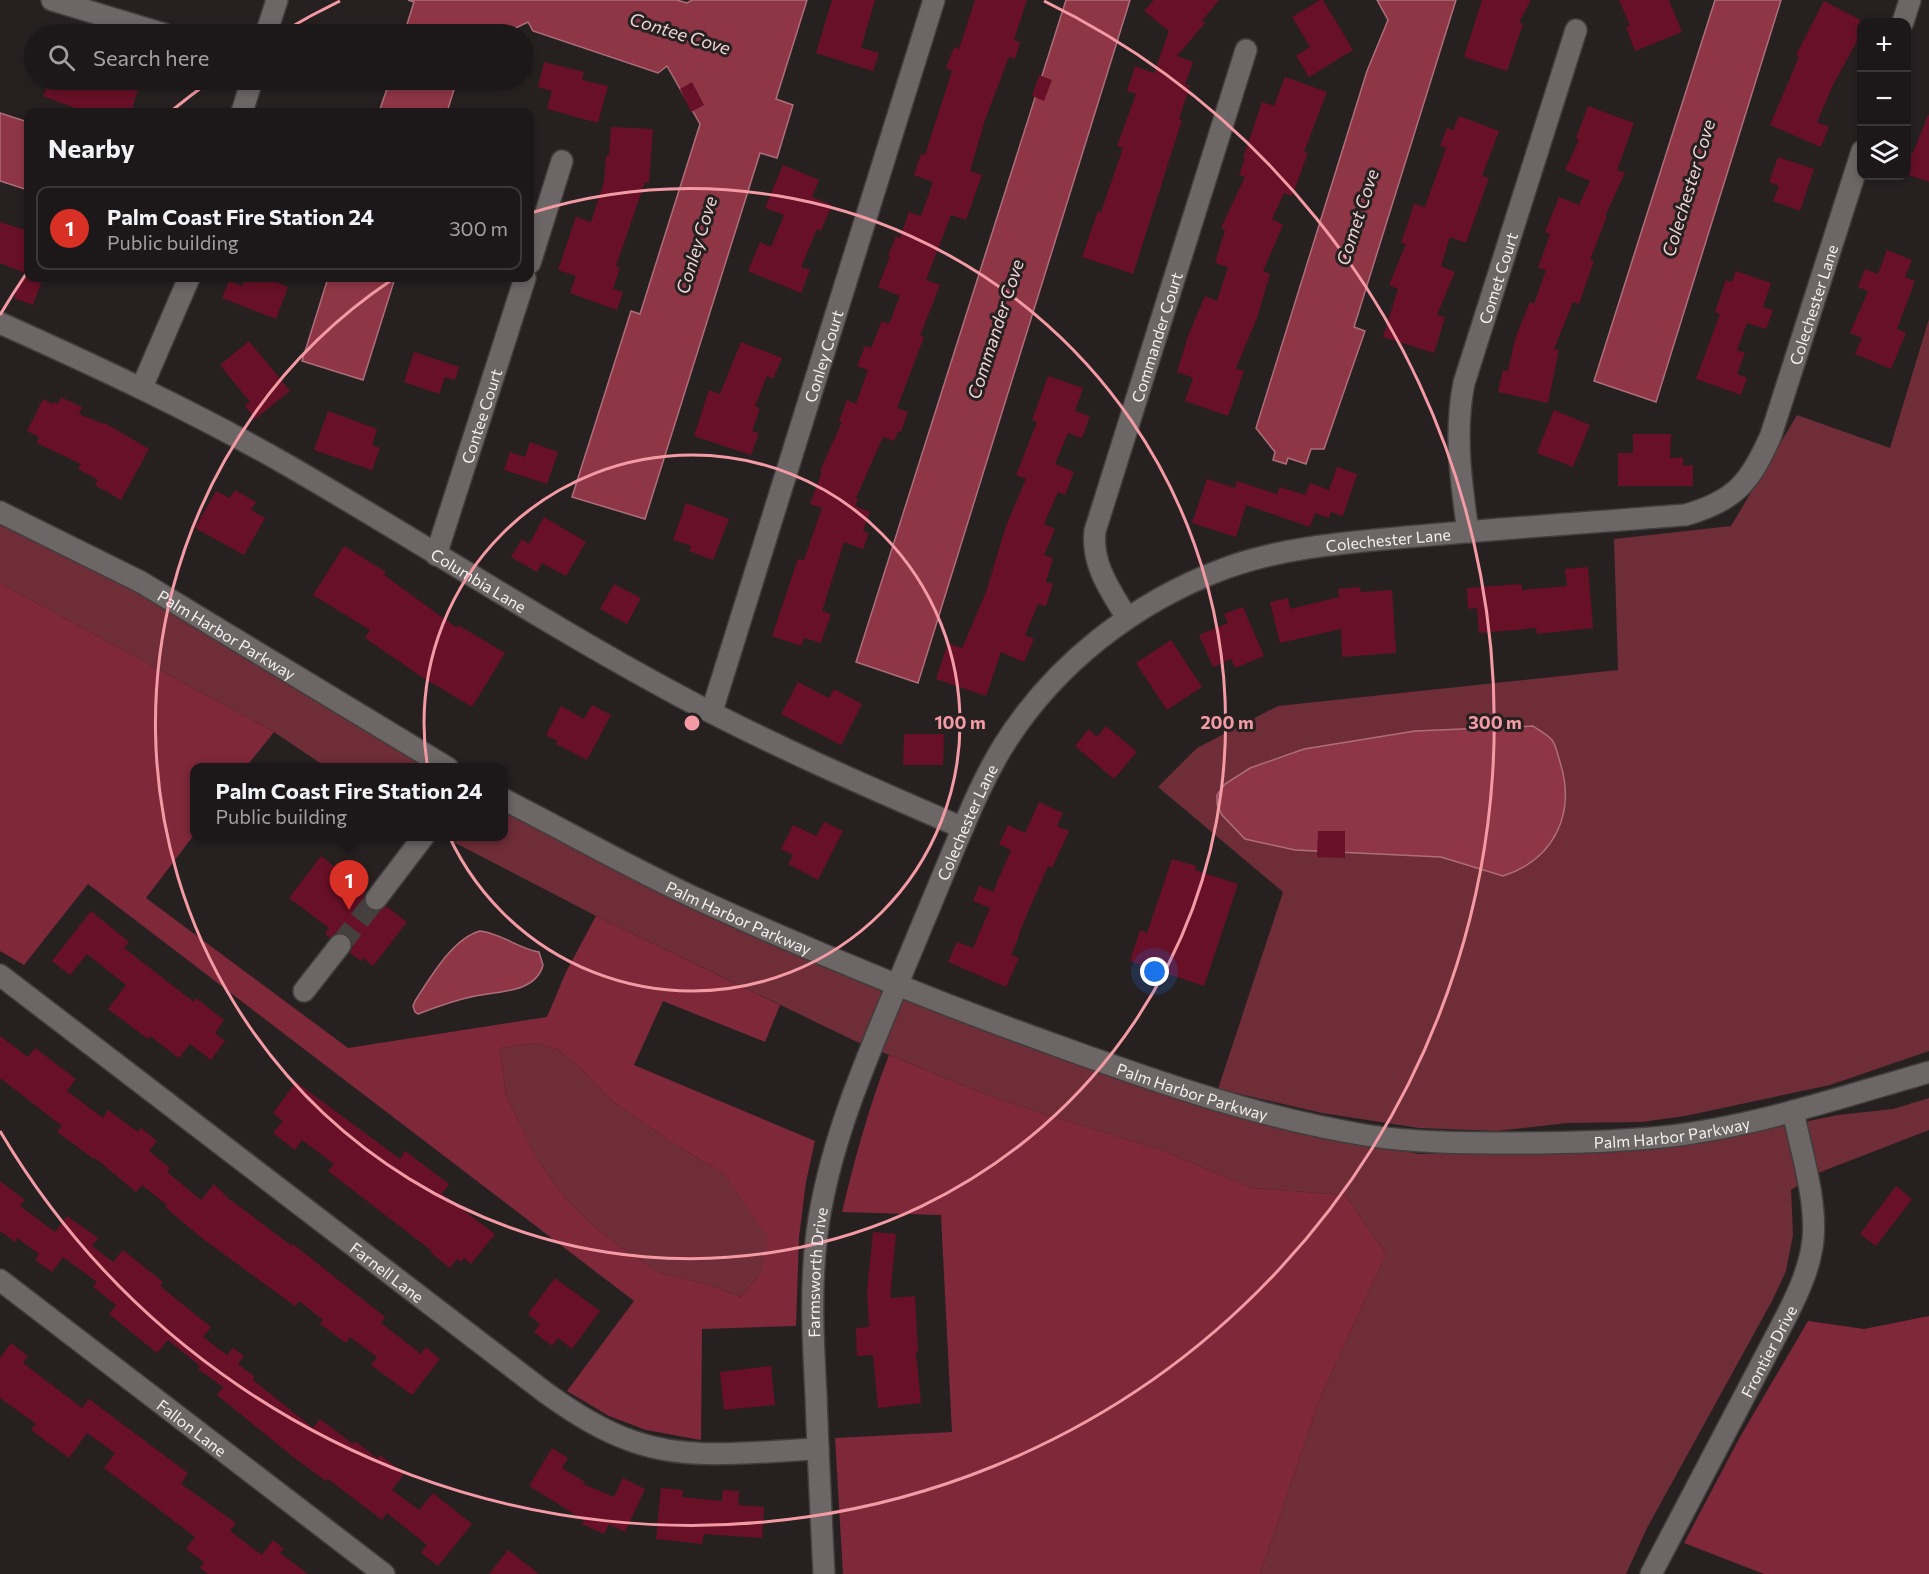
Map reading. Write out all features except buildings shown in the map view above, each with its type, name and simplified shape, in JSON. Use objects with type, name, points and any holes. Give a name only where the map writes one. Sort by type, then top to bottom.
[{"type":"street","points":[[52,0],[131,24]]},
{"type":"street","points":[[269,24],[277,0]]},
{"type":"street","name":"Conley Court","points":[[712,711],[934,0]]},
{"type":"street","name":"Comet Court","points":[[1468,532],[1461,484],[1459,406],[1464,383],[1576,30]]},
{"type":"street","name":"Commander Court","points":[[1127,618],[1097,563],[1094,541],[1097,522],[1246,50]]},
{"type":"street","points":[[243,108],[249,90]]},
{"type":"street","points":[[534,251],[562,161]]},
{"type":"street","name":"Colechester Lane","points":[[897,986],[963,828],[992,766],[1028,710],[1071,663],[1127,618],[1170,592],[1250,561],[1320,547],[1685,514],[1718,502],[1738,490],[1760,462],[1771,435],[1857,168]]},
{"type":"street","points":[[142,387],[187,282]]},
{"type":"street","name":"Contee Court","points":[[436,555],[524,282]]},
{"type":"street","name":"Columbia Lane","points":[[0,323],[142,387],[288,466],[574,637],[678,695],[801,756],[963,828]]},
{"type":"street","name":"Palm Harbor Parkway","points":[[0,512],[141,582],[440,763]]},
{"type":"street","name":"Palm Harbor Parkway","points":[[508,801],[688,894],[897,986],[1053,1045],[1196,1093],[1296,1121],[1364,1135],[1433,1142],[1617,1141],[1656,1138],[1702,1131],[1793,1111],[1929,1072]]},
{"type":"street","points":[[376,899],[421,841]]},
{"type":"street","points":[[304,991],[340,945]]},
{"type":"street","name":"Farnell Lane","points":[[0,975],[546,1393],[584,1419],[636,1443],[675,1451],[715,1454],[818,1449]]},
{"type":"street","name":"Farmsworth Drive","points":[[824,1574],[813,1301],[815,1253],[830,1164],[844,1118],[897,986]]},
{"type":"street","name":"Frontier Drive","points":[[1651,1574],[1774,1341],[1801,1287],[1806,1271],[1813,1240],[1813,1223],[1810,1191],[1793,1111]]},
{"type":"street","name":"Fallon Lane","points":[[0,1280],[384,1574]]},
{"type":"shaded area","points":[[1929,319],[1929,1051],[1830,1085],[1685,1116],[1642,1122],[1567,1123],[1497,1131],[1419,1128],[1322,1113],[1218,1089],[1283,892],[1158,787],[1197,748],[1278,706],[1618,670],[1614,539],[1731,526],[1797,415],[1890,448]]},
{"type":"shaded area","points":[[0,522],[138,591],[425,763],[320,763],[274,732],[0,583]]},
{"type":"shaded area","points":[[0,583],[274,732],[249,763],[190,763],[190,840],[146,898],[348,1048],[547,1017],[566,972],[596,916],[780,1005],[765,1042],[663,1001],[634,1065],[815,1141],[806,1182],[799,1237],[796,1326],[702,1329],[701,1440],[646,1430],[609,1416],[567,1391],[634,1301],[88,884],[24,965],[0,951]],"holes":[[[537,1043],[557,1049],[577,1065],[612,1101],[671,1142],[723,1173],[768,1238],[760,1274],[741,1297],[704,1283],[660,1273],[622,1248],[592,1225],[565,1198],[535,1156],[506,1095],[500,1048]]]},
{"type":"shaded area","points":[[508,811],[684,903],[1281,1126],[1419,1154],[1654,1148],[1740,1135],[1838,1115],[1893,1109],[1929,1098],[1929,1130],[1818,1173],[1791,1190],[1793,1235],[1786,1271],[1772,1301],[1647,1528],[1626,1574],[1260,1574],[1320,1398],[1386,1254],[1345,1195],[1252,1188],[1158,1149],[982,1093],[855,1041],[596,916],[452,841],[508,841]]},
{"type":"shaded area","points":[[537,1043],[557,1049],[577,1065],[612,1101],[671,1142],[723,1173],[769,1238],[760,1274],[741,1297],[704,1283],[660,1273],[592,1225],[565,1198],[535,1156],[506,1095],[500,1048]]},
{"type":"shaded area","points":[[889,1055],[982,1093],[1158,1149],[1252,1188],[1345,1195],[1386,1254],[1320,1398],[1260,1574],[843,1574],[835,1438],[952,1432],[941,1215],[842,1212],[863,1132]]},
{"type":"shaded area","points":[[1929,1316],[1929,1574],[1764,1574],[1684,1543],[1740,1437],[1808,1321],[1864,1329]]},
{"type":"water","points":[[408,0],[677,0],[687,3],[692,0],[807,0],[776,99],[793,105],[777,158],[760,153],[645,519],[572,497],[631,311],[640,314],[700,124],[667,66],[658,73],[534,31],[534,24],[528,22],[524,24],[407,24],[414,2]]},
{"type":"water","name":"Commander Cove","points":[[1066,0],[1130,0],[918,683],[856,662]]},
{"type":"water","name":"Comet Cove","points":[[1377,0],[1456,0],[1354,327],[1365,331],[1324,449],[1311,449],[1306,464],[1288,458],[1286,464],[1273,460],[1275,452],[1256,428],[1367,71],[1388,20]]},
{"type":"water","name":"Colechester Cove","points":[[1715,0],[1781,0],[1656,402],[1594,381]]},
{"type":"water","points":[[387,90],[454,90],[448,108],[380,108]]},
{"type":"water","points":[[0,113],[24,121],[24,189],[0,181]]},
{"type":"water","points":[[327,282],[394,282],[363,380],[302,361]]},
{"type":"water","points":[[1533,726],[1550,738],[1556,748],[1564,781],[1563,816],[1548,846],[1536,858],[1503,876],[1441,857],[1295,850],[1245,839],[1222,815],[1217,804],[1217,795],[1225,784],[1250,768],[1304,749],[1415,731]]},
{"type":"water","points":[[480,931],[539,952],[543,965],[539,974],[533,981],[515,989],[468,998],[418,1014],[415,1012],[413,1006],[415,1001],[443,960],[461,942]]},
{"type":"tunnel","points":[[340,945],[376,899]]},
{"type":"place","name":"Palm Coast Fire Station 24","points":[[349,910]]},
{"type":"water label","name":"Contee Cove","points":[[680,33]]},
{"type":"water label","name":"Conley Cove","points":[[696,245]]}]
